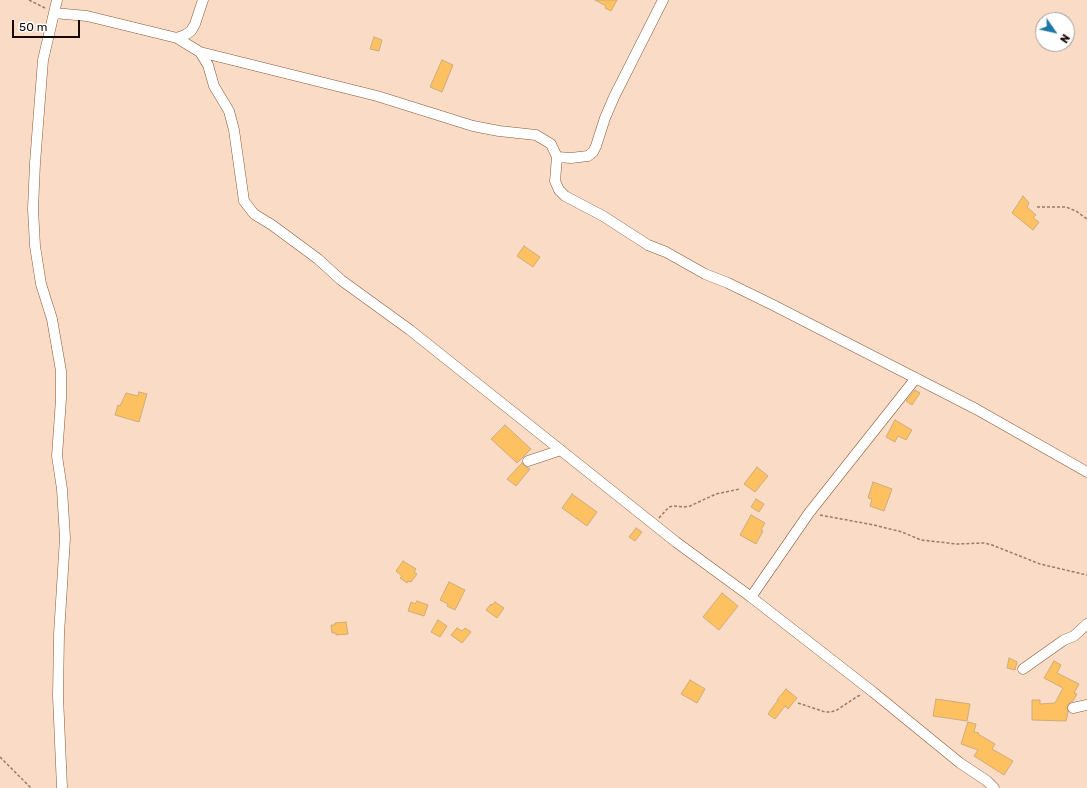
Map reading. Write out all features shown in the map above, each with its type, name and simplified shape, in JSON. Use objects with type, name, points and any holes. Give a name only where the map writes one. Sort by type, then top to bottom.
[{"type":"street","points":[[57,0],[43,60],[33,209],[37,261],[41,284],[54,332],[61,371],[61,399],[57,456],[62,489],[65,538],[59,642],[58,696],[62,788]]},
{"type":"street","points":[[177,38],[191,31],[195,24],[203,0]]},
{"type":"street","points":[[557,157],[571,158],[588,156],[593,152],[614,97],[663,0]]},
{"type":"street","points":[[54,13],[87,16],[177,38],[200,52],[377,96],[473,126],[499,131],[536,135],[550,144],[557,157],[555,181],[559,190],[565,196],[602,216],[648,245],[666,252],[705,274],[728,283],[767,302],[916,378],[983,413],[1087,472]]},
{"type":"street","points":[[200,52],[208,65],[214,86],[229,111],[234,130],[244,200],[254,214],[272,225],[318,259],[341,280],[410,330],[654,524],[751,597],[994,788]]},
{"type":"street","points":[[751,597],[808,513],[916,378]]},
{"type":"street","points":[[528,461],[561,450]]},
{"type":"street","points":[[1023,669],[1064,640],[1074,636],[1087,624]]},
{"type":"street","points":[[1074,708],[1087,705]]},
{"type":"path","points":[[29,0],[54,13]]},
{"type":"path","points":[[1037,207],[1066,207],[1076,211],[1087,219]]},
{"type":"path","points":[[654,524],[669,507],[690,506],[716,494],[740,489]]},
{"type":"path","points":[[808,513],[856,520],[902,532],[921,540],[957,544],[984,543],[1040,564],[1087,575]]},
{"type":"path","points":[[798,703],[825,712],[831,712],[837,710],[858,696],[873,692]]},
{"type":"path","points":[[0,757],[31,788]]},
{"type":"building","points":[[595,0],[617,0],[611,11],[605,8],[606,6]]},
{"type":"building","points":[[374,37],[382,40],[379,51],[370,49]]},
{"type":"building","points":[[442,60],[453,65],[442,92],[430,87]]},
{"type":"building","points":[[1023,196],[1029,203],[1027,207],[1036,215],[1033,218],[1039,222],[1033,230],[1012,213]]},
{"type":"building","points":[[524,246],[540,257],[533,267],[517,256]]},
{"type":"building","points":[[915,390],[920,393],[912,405],[906,401]]},
{"type":"building","points":[[139,392],[147,394],[139,422],[115,415],[118,405],[120,406],[126,393],[138,396]]},
{"type":"building","points":[[895,420],[912,430],[906,440],[898,436],[895,442],[886,437]]},
{"type":"building","points":[[505,425],[531,449],[517,463],[491,439]]},
{"type":"building","points":[[522,463],[530,469],[516,486],[507,479]]},
{"type":"building","points":[[757,467],[768,476],[755,492],[744,484]]},
{"type":"building","points":[[873,482],[892,489],[884,511],[870,506],[872,499],[868,498]]},
{"type":"building","points":[[572,494],[597,512],[587,526],[562,508]]},
{"type":"building","points":[[756,499],[764,504],[759,512],[751,507]]},
{"type":"building","points":[[751,515],[765,523],[761,530],[763,531],[756,544],[740,535]]},
{"type":"building","points":[[636,528],[642,532],[635,541],[629,537]]},
{"type":"building","points":[[403,561],[416,569],[414,572],[417,574],[411,582],[408,581],[407,583],[400,578],[402,576],[396,571]]},
{"type":"building","points":[[449,582],[465,590],[455,610],[440,600]]},
{"type":"building","points":[[722,593],[738,606],[719,630],[703,617]]},
{"type":"building","points":[[417,601],[428,605],[424,616],[408,611],[411,602],[415,604]]},
{"type":"building","points":[[495,602],[504,608],[497,618],[486,610]]},
{"type":"building","points":[[438,620],[447,626],[440,637],[431,632]]},
{"type":"building","points":[[346,622],[348,634],[336,635],[336,633],[332,633],[331,625]]},
{"type":"building","points":[[457,628],[462,631],[465,628],[471,632],[462,643],[451,635]]},
{"type":"building","points":[[1009,658],[1017,662],[1015,670],[1007,668]]},
{"type":"building","points":[[1054,661],[1061,665],[1057,673],[1079,684],[1074,693],[1077,694],[1073,701],[1067,706],[1068,712],[1066,721],[1032,720],[1032,700],[1040,700],[1040,704],[1055,703],[1063,688],[1044,678]]},
{"type":"building","points":[[690,680],[705,689],[697,703],[681,694]]},
{"type":"building","points":[[786,689],[797,698],[788,709],[785,706],[775,719],[768,714]]},
{"type":"building","points":[[936,699],[970,704],[967,721],[933,716]]},
{"type":"building","points":[[968,722],[976,724],[974,732],[979,733],[978,734],[995,744],[992,749],[1013,761],[1004,775],[974,756],[978,750],[961,744]]}]
